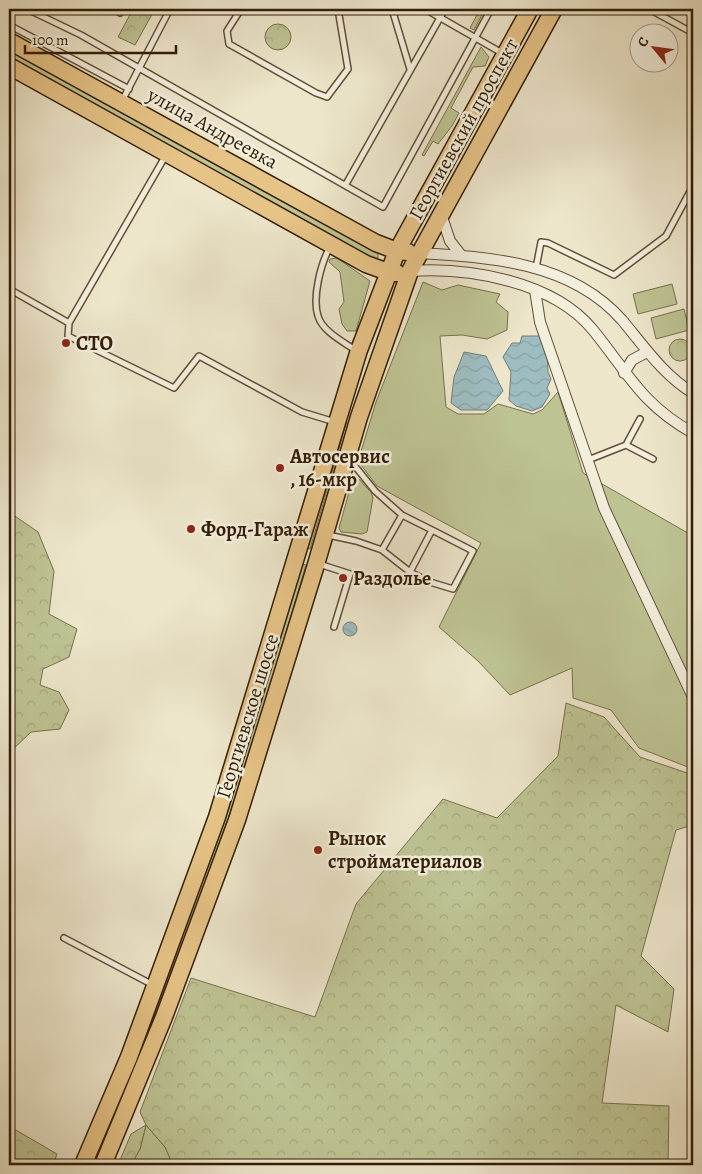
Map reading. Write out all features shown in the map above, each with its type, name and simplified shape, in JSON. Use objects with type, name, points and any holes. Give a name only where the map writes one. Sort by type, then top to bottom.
[{"type":"main road","name":"Георгиевский проспект","points":[[388,272],[397,251],[530,9]]},
{"type":"main road","name":"Георгиевский проспект","points":[[410,271],[418,253],[554,9]]},
{"type":"main road","name":"улица Андреевка","points":[[9,41],[125,96],[376,243],[397,251],[418,253]]},
{"type":"main road","points":[[9,66],[366,264],[388,272],[410,271]]},
{"type":"main road","name":"Георгиевское шоссе","points":[[103,1165],[164,1017],[236,820],[316,566],[347,456],[410,271]]},
{"type":"main road","name":"Георгиевское шоссе","points":[[83,1165],[156,987],[217,816],[296,563],[359,350],[388,272]]},
{"type":"street","points":[[689,9],[693,10]]},
{"type":"street","points":[[441,212],[450,241],[461,255]]},
{"type":"street","points":[[418,253],[461,255],[536,268],[561,276],[597,296],[622,320],[647,352],[692,390]]},
{"type":"street","points":[[410,271],[441,269],[465,272],[535,290],[568,308],[587,324],[624,373],[649,402],[693,433]]},
{"type":"street","points":[[535,290],[540,322],[604,508],[693,697]]},
{"type":"street","points":[[624,373],[632,360],[647,352]]},
{"type":"street","points":[[296,563],[302,558],[309,557],[316,566]]},
{"type":"lane","points":[[27,9],[81,35],[346,184],[383,207],[492,9]]},
{"type":"lane","points":[[9,25],[125,96],[170,9]]},
{"type":"lane","points":[[241,9],[227,31],[229,44],[316,93],[327,97],[348,69],[338,9]]},
{"type":"lane","points":[[392,9],[410,69]]},
{"type":"lane","points":[[425,9],[505,55]]},
{"type":"lane","points":[[346,184],[445,9]]},
{"type":"lane","points":[[649,9],[693,33]]},
{"type":"lane","points":[[167,152],[69,322],[68,336],[174,388],[199,356],[302,412],[337,423]]},
{"type":"lane","points":[[536,268],[541,242],[548,242],[614,275],[666,236],[693,186]]},
{"type":"lane","points":[[332,244],[322,261],[318,287],[318,316],[328,330],[352,348],[359,350]]},
{"type":"lane","points":[[9,289],[69,322]]},
{"type":"lane","points":[[588,460],[626,445],[640,419]]},
{"type":"lane","points":[[626,445],[653,459]]},
{"type":"lane","points":[[325,534],[356,541],[382,550],[410,572],[430,582],[453,589],[473,551],[402,515],[376,491],[347,456]]},
{"type":"lane","points":[[382,550],[402,515]]},
{"type":"lane","points":[[410,572],[432,530]]},
{"type":"lane","points":[[316,566],[350,574],[334,627]]},
{"type":"lane","points":[[64,938],[156,987]]},
{"type":"green space","points":[[133,9],[155,9],[135,45],[118,37]]},
{"type":"green space","points":[[480,9],[485,9],[474,30],[470,28]]},
{"type":"green space","points":[[278,24],[288,27],[291,37],[288,47],[278,50],[268,47],[265,37],[268,27]]},
{"type":"green space","points":[[481,47],[489,57],[485,66],[473,67],[451,108],[459,113],[452,126],[438,144],[433,141],[424,156],[422,155]]},
{"type":"green space","points":[[9,51],[378,253],[378,258],[374,259],[9,59]]},
{"type":"green space","points":[[337,258],[370,281],[356,331],[347,331],[342,324],[339,309],[344,302],[340,272],[329,262],[330,259]]},
{"type":"green space","points":[[423,282],[442,290],[458,285],[500,294],[496,302],[508,312],[507,330],[487,339],[462,335],[440,336],[446,407],[458,414],[484,414],[498,404],[533,414],[542,410],[558,392],[583,473],[693,536],[693,769],[639,748],[611,710],[573,698],[572,668],[510,695],[478,661],[439,627],[481,543],[377,486],[358,461],[376,402]]},
{"type":"green space","points":[[672,284],[677,304],[638,314],[633,294]]},
{"type":"green space","points":[[684,309],[689,330],[656,339],[651,318]]},
{"type":"green space","points":[[680,339],[688,342],[691,350],[688,358],[680,361],[672,358],[669,350],[672,342]]},
{"type":"green space","points":[[347,421],[310,549],[306,548],[341,426]]},
{"type":"green space","points":[[354,474],[371,492],[373,498],[367,532],[362,534],[341,532],[339,528]]},
{"type":"green space","points":[[9,512],[38,532],[54,571],[49,614],[77,629],[69,657],[43,669],[40,685],[59,692],[69,710],[60,729],[31,732],[9,753]]},
{"type":"green space","points":[[301,564],[306,565],[276,667],[245,768],[194,919],[96,1165],[90,1165],[171,966],[223,818]]},
{"type":"green space","points":[[566,703],[604,717],[640,757],[693,775],[693,825],[676,830],[641,956],[674,989],[668,1032],[616,1005],[602,1103],[669,1106],[668,1165],[173,1165],[165,1147],[146,1125],[140,1112],[191,978],[315,1017],[356,904],[443,799],[497,818],[558,756]]},
{"type":"green space","points":[[146,1125],[165,1147],[173,1165],[131,1165],[140,1149]]},
{"type":"green space","points":[[146,1125],[140,1149],[131,1165],[118,1165],[131,1134]]},
{"type":"green space","points":[[9,1126],[57,1154],[53,1165],[9,1165]]},
{"type":"water","points":[[522,336],[539,336],[547,351],[548,372],[551,379],[547,388],[550,394],[542,407],[532,411],[516,406],[509,400],[511,372],[503,357],[512,343],[520,343]]},
{"type":"water","points":[[464,352],[486,356],[503,391],[487,410],[461,410],[451,403],[454,377]]},
{"type":"water","points":[[350,622],[355,624],[357,629],[355,634],[350,636],[345,634],[343,629],[345,624]]},
{"type":"place","name":"СТО","points":[[66,343]]},
{"type":"place","name":"Автосервис , 16-мкр","points":[[280,468]]},
{"type":"place","name":"Форд-Гараж","points":[[191,529]]},
{"type":"place","name":"Раздолье","points":[[343,578]]},
{"type":"place","name":"Рынок стройматериалов","points":[[318,850]]}]
